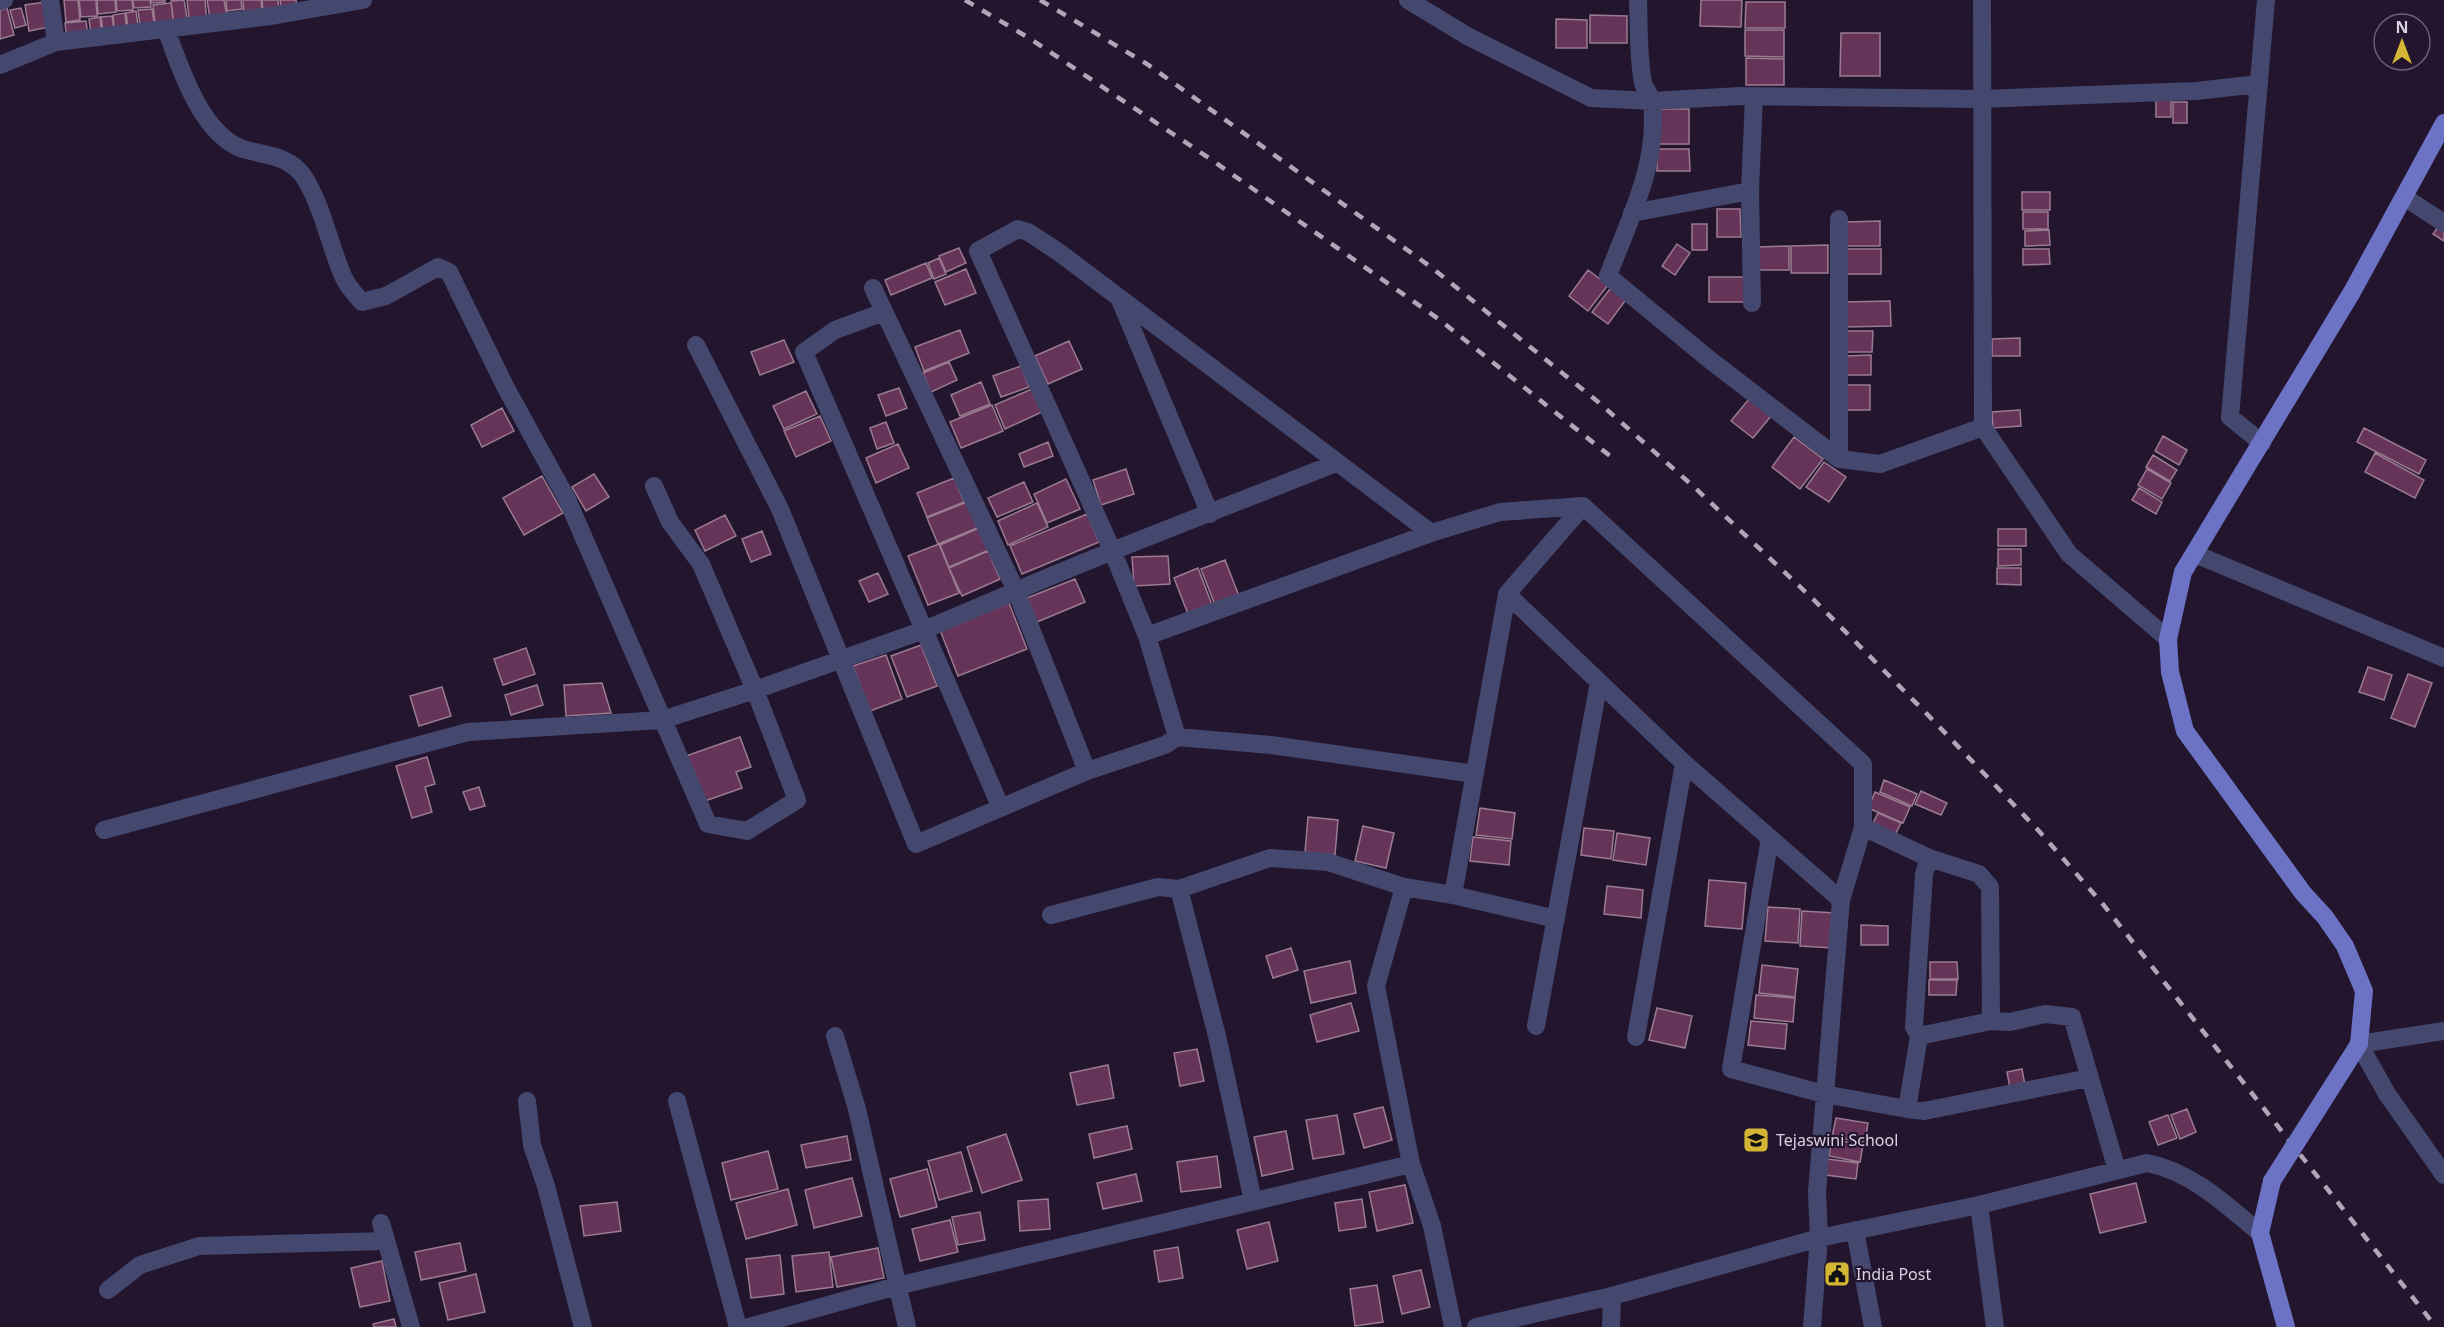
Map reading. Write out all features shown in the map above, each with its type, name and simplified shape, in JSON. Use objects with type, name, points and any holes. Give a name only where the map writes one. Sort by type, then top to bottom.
[{"type":"main road","points":[[2286,1327],[2260,1233],[2272,1181],[2359,1044],[2364,992],[2345,946],[2325,917],[2303,893],[2186,730],[2170,672],[2168,639],[2183,572],[2352,292],[2444,123]]},
{"type":"street","points":[[50,0],[56,42]]},
{"type":"street","points":[[0,65],[56,42],[271,16],[363,0]]},
{"type":"street","points":[[1408,0],[1469,37],[1591,98],[1652,101],[1754,96],[1980,99],[2196,91],[2258,84]]},
{"type":"street","points":[[1638,0],[1640,63],[1644,86],[1652,101],[1652,140],[1643,184],[1608,276],[1710,360],[1839,459],[1881,464],[1983,427]]},
{"type":"street","points":[[1982,0],[1980,99],[1983,427],[2070,554],[2168,639]]},
{"type":"street","points":[[2262,443],[2230,417],[2266,0]]},
{"type":"street","points":[[166,29],[183,75],[214,131],[242,148],[279,156],[304,176],[323,219],[344,279],[362,302],[386,296],[438,267],[449,272],[506,388],[567,499],[708,824],[747,831],[797,800],[755,690],[701,564],[670,522],[654,486]]},
{"type":"street","points":[[1752,303],[1750,191],[1754,96]]},
{"type":"street","points":[[1632,213],[1750,191]]},
{"type":"street","points":[[2404,197],[2444,223]]},
{"type":"street","points":[[1839,219],[1839,459]]},
{"type":"street","points":[[1177,737],[1148,636],[1112,550],[978,251],[1018,229],[1060,253],[1335,463],[1431,533]]},
{"type":"street","points":[[873,288],[1016,591],[1087,771]]},
{"type":"street","points":[[1120,298],[1210,514]]},
{"type":"street","points":[[884,312],[835,330],[804,352],[1001,808]]},
{"type":"street","points":[[696,345],[780,509],[915,844],[1087,771],[1165,745],[1177,737],[1271,745],[1474,774]]},
{"type":"street","points":[[104,830],[468,732],[662,720],[755,690],[924,630],[1112,550],[1210,514],[1335,463]]},
{"type":"street","points":[[1148,636],[1431,533],[1500,512],[1584,506],[1863,764],[1863,827],[1841,900],[1817,1192],[1819,1238],[1812,1327]]},
{"type":"street","points":[[1453,895],[1507,594],[1584,506]]},
{"type":"street","points":[[2195,555],[2444,658]]},
{"type":"street","points":[[1507,594],[1684,763],[1841,900]]},
{"type":"street","points":[[1536,1026],[1599,682]]},
{"type":"street","points":[[1636,1037],[1684,763]]},
{"type":"street","points":[[1863,827],[1929,858],[1979,874],[1990,887],[1991,1021]]},
{"type":"street","points":[[1770,838],[1731,1069],[1824,1094],[1924,1111],[2089,1078]]},
{"type":"street","points":[[1051,915],[1158,887],[1179,889],[1269,858],[1328,862],[1404,887],[1453,895],[1556,919]]},
{"type":"street","points":[[1907,1109],[1919,1036],[1914,1027],[1924,874],[1929,858]]},
{"type":"street","points":[[1404,887],[1376,986],[1412,1164],[1432,1226],[1453,1327]]},
{"type":"street","points":[[1179,889],[1217,1036],[1253,1201]]},
{"type":"street","points":[[1919,1036],[1991,1021],[2010,1022],[2044,1014],[2072,1017],[2117,1170]]},
{"type":"street","points":[[2444,1031],[2359,1044],[2387,1094],[2444,1176]]},
{"type":"street","points":[[835,1036],[857,1109],[907,1327]]},
{"type":"street","points":[[527,1101],[532,1145],[546,1186],[583,1327]]},
{"type":"street","points":[[676,1101],[738,1327]]},
{"type":"street","points":[[1476,1327],[1612,1296],[1819,1238],[1978,1204],[2147,1163],[2163,1166],[2196,1181],[2260,1233]]},
{"type":"street","points":[[749,1327],[897,1286],[1412,1164]]},
{"type":"street","points":[[1978,1204],[1995,1327]]},
{"type":"street","points":[[381,1223],[411,1327]]},
{"type":"street","points":[[1855,1230],[1873,1327]]},
{"type":"street","points":[[108,1290],[140,1265],[199,1246],[386,1241]]},
{"type":"street","points":[[1611,1327],[1612,1296]]},
{"type":"building","points":[[64,0],[78,0],[80,20],[66,22]]},
{"type":"building","points":[[79,0],[96,0],[97,16],[81,17]]},
{"type":"building","points":[[97,0],[115,0],[116,12],[98,14]]},
{"type":"building","points":[[116,0],[132,0],[133,10],[117,11]]},
{"type":"building","points":[[133,0],[150,0],[151,7],[134,8]]},
{"type":"building","points":[[151,0],[165,0],[165,2],[151,3]]},
{"type":"building","points":[[184,0],[188,23],[174,25],[171,1]]},
{"type":"building","points":[[187,0],[205,0],[207,24],[190,26]]},
{"type":"building","points":[[207,0],[224,0],[228,22],[211,25]]},
{"type":"building","points":[[226,0],[241,0],[242,9],[227,11]]},
{"type":"building","points":[[243,0],[261,0],[262,12],[244,13]]},
{"type":"building","points":[[262,0],[278,0],[279,9],[263,10]]},
{"type":"building","points":[[280,0],[296,0],[297,9],[282,10]]},
{"type":"building","points":[[1701,0],[1742,0],[1741,27],[1700,26]]},
{"type":"building","points":[[45,2],[49,27],[29,31],[25,5]]},
{"type":"building","points":[[1746,2],[1785,2],[1785,28],[1745,28]]},
{"type":"building","points":[[171,3],[174,27],[156,29],[153,5]]},
{"type":"building","points":[[7,8],[14,35],[0,39],[0,10]]},
{"type":"building","points":[[21,8],[26,25],[15,28],[10,10]]},
{"type":"building","points":[[152,9],[155,30],[141,32],[138,10]]},
{"type":"building","points":[[136,11],[139,32],[129,34],[126,13]]},
{"type":"building","points":[[125,13],[127,35],[115,36],[113,15]]},
{"type":"building","points":[[1590,15],[1627,16],[1627,43],[1590,43]]},
{"type":"building","points":[[112,16],[115,37],[104,38],[101,17]]},
{"type":"building","points":[[100,17],[102,40],[92,41],[89,19]]},
{"type":"building","points":[[1556,19],[1587,20],[1587,48],[1556,48]]},
{"type":"building","points":[[86,21],[89,45],[68,47],[65,23]]},
{"type":"building","points":[[1745,30],[1784,30],[1784,57],[1745,56]]},
{"type":"building","points":[[1841,33],[1880,33],[1880,76],[1840,76]]},
{"type":"building","points":[[1746,58],[1784,59],[1784,85],[1746,85]]},
{"type":"building","points":[[2156,100],[2171,100],[2171,117],[2156,117]]},
{"type":"building","points":[[2173,102],[2187,102],[2187,123],[2173,123]]},
{"type":"building","points":[[1660,109],[1689,109],[1689,144],[1659,144]]},
{"type":"building","points":[[1657,149],[1689,149],[1690,171],[1657,171]]},
{"type":"building","points":[[2022,192],[2050,192],[2050,210],[2022,210]]},
{"type":"building","points":[[1717,209],[1740,209],[1741,237],[1717,237]]},
{"type":"building","points":[[2023,212],[2048,212],[2048,229],[2023,229]]},
{"type":"building","points":[[2444,218],[2444,241],[2433,234]]},
{"type":"building","points":[[1880,221],[1880,246],[1846,246],[1846,222]]},
{"type":"building","points":[[1692,224],[1707,224],[1707,250],[1692,250]]},
{"type":"building","points":[[2049,230],[2050,245],[2025,246],[2025,231]]},
{"type":"building","points":[[1677,244],[1690,253],[1675,275],[1662,266]]},
{"type":"building","points":[[1828,245],[1828,273],[1791,273],[1791,246]]},
{"type":"building","points":[[1789,246],[1789,270],[1757,270],[1757,247]]},
{"type":"building","points":[[959,248],[966,263],[946,272],[939,256]]},
{"type":"building","points":[[1846,249],[1881,249],[1881,274],[1846,274]]},
{"type":"building","points":[[2023,249],[2049,249],[2050,264],[2023,265]]},
{"type":"building","points":[[939,258],[946,274],[934,279],[928,263]]},
{"type":"building","points":[[926,263],[932,278],[891,295],[885,280]]},
{"type":"building","points":[[966,269],[976,293],[945,305],[935,282]]},
{"type":"building","points":[[1588,270],[1608,285],[1588,311],[1569,296]]},
{"type":"building","points":[[1709,277],[1745,277],[1745,302],[1709,302]]},
{"type":"building","points":[[1613,285],[1628,297],[1608,324],[1592,312]]},
{"type":"building","points":[[1890,301],[1891,326],[1844,327],[1844,302]]},
{"type":"building","points":[[960,330],[969,353],[924,371],[915,347]]},
{"type":"building","points":[[1844,331],[1873,331],[1872,352],[1844,352]]},
{"type":"building","points":[[2020,338],[2020,356],[1992,356],[1992,339]]},
{"type":"building","points":[[784,340],[794,362],[760,375],[751,352]]},
{"type":"building","points":[[1069,341],[1082,369],[1048,384],[1035,356]]},
{"type":"building","points":[[1871,355],[1871,375],[1845,375],[1845,356]]},
{"type":"building","points":[[949,362],[957,380],[931,392],[923,373]]},
{"type":"building","points":[[1021,366],[1029,387],[1001,397],[993,376]]},
{"type":"building","points":[[981,382],[990,404],[960,416],[951,395]]},
{"type":"building","points":[[1844,385],[1870,385],[1870,410],[1844,410]]},
{"type":"building","points":[[899,388],[907,408],[886,416],[878,395]]},
{"type":"building","points":[[1032,389],[1042,412],[1005,429],[995,405]]},
{"type":"building","points":[[806,391],[817,414],[784,429],[773,406]]},
{"type":"building","points":[[1749,399],[1771,416],[1753,438],[1731,421]]},
{"type":"building","points":[[992,405],[1003,431],[961,448],[950,422]]},
{"type":"building","points":[[502,408],[514,431],[482,447],[471,425]]},
{"type":"building","points":[[2020,410],[2021,426],[1993,428],[1992,412]]},
{"type":"building","points":[[820,416],[831,441],[796,457],[784,431]]},
{"type":"building","points":[[886,422],[894,443],[877,449],[870,428]]},
{"type":"building","points":[[2364,428],[2426,460],[2419,474],[2357,442]]},
{"type":"building","points":[[2163,436],[2187,450],[2179,465],[2155,451]]},
{"type":"building","points":[[1794,437],[1823,459],[1800,489],[1772,467]]},
{"type":"building","points":[[1048,442],[1053,456],[1024,467],[1019,454]]},
{"type":"building","points":[[898,444],[909,468],[876,483],[866,458]]},
{"type":"building","points":[[2375,453],[2424,480],[2415,498],[2365,472]]},
{"type":"building","points":[[2153,455],[2177,470],[2170,481],[2146,467]]},
{"type":"building","points":[[1824,462],[1846,477],[1829,502],[1806,487]]},
{"type":"building","points":[[1126,469],[1134,494],[1101,505],[1093,480]]},
{"type":"building","points":[[2147,469],[2171,483],[2162,499],[2138,485]]},
{"type":"building","points":[[594,474],[609,497],[586,511],[572,487]]},
{"type":"building","points":[[542,476],[563,513],[524,535],[503,498]]},
{"type":"building","points":[[954,478],[964,502],[927,517],[917,493]]},
{"type":"building","points":[[1066,479],[1080,509],[1047,523],[1034,494]]},
{"type":"building","points":[[1024,482],[1033,502],[997,517],[988,498]]},
{"type":"building","points":[[2139,488],[2162,502],[2156,514],[2132,500]]},
{"type":"building","points":[[967,502],[977,528],[938,544],[927,518]]},
{"type":"building","points":[[1037,503],[1048,527],[1008,545],[998,521]]},
{"type":"building","points":[[1087,514],[1099,542],[1022,574],[1010,546]]},
{"type":"building","points":[[725,515],[736,536],[705,551],[695,530]]},
{"type":"building","points":[[979,528],[989,550],[949,567],[940,545]]},
{"type":"building","points":[[1998,529],[2026,529],[2026,546],[1998,546]]},
{"type":"building","points":[[762,531],[771,554],[751,562],[742,539]]},
{"type":"building","points":[[939,544],[959,593],[928,605],[908,556]]},
{"type":"building","points":[[1998,549],[2021,549],[2021,565],[1998,566]]},
{"type":"building","points":[[988,551],[1000,579],[962,596],[949,568]]},
{"type":"building","points":[[1168,556],[1170,584],[1134,586],[1132,557]]},
{"type":"building","points":[[1225,560],[1239,596],[1215,605],[1201,569]]},
{"type":"building","points":[[1198,568],[1212,605],[1188,614],[1174,578]]},
{"type":"building","points":[[1997,568],[2021,568],[2021,585],[1997,584]]},
{"type":"building","points":[[878,573],[888,594],[869,602],[859,581]]},
{"type":"building","points":[[1075,579],[1085,602],[1037,622],[1027,598]]},
{"type":"building","points":[[1009,603],[1027,649],[958,676],[940,630]]},
{"type":"building","points":[[921,645],[937,686],[907,697],[891,656]]},
{"type":"building","points":[[526,648],[535,674],[503,685],[494,659]]},
{"type":"building","points":[[886,655],[902,699],[870,711],[853,666]]},
{"type":"building","points":[[2368,667],[2392,675],[2384,700],[2359,692]]},
{"type":"building","points":[[2408,674],[2432,683],[2415,727],[2391,718]]},
{"type":"building","points":[[602,683],[611,713],[566,716],[564,685]]},
{"type":"building","points":[[537,685],[543,705],[511,715],[505,695]]},
{"type":"building","points":[[442,687],[451,716],[419,726],[410,696]]},
{"type":"building","points":[[740,737],[751,767],[736,772],[742,788],[702,802],[686,756]]},
{"type":"building","points":[[427,757],[435,784],[425,787],[432,812],[412,818],[396,766]]},
{"type":"building","points":[[1884,780],[1917,794],[1912,806],[1880,792]]},
{"type":"building","points":[[479,787],[485,806],[470,810],[463,792]]},
{"type":"building","points":[[1921,791],[1947,803],[1941,815],[1915,804]]},
{"type":"building","points":[[1875,792],[1910,807],[1903,823],[1868,808]]},
{"type":"building","points":[[1480,808],[1515,813],[1512,839],[1476,835]]},
{"type":"building","points":[[1878,813],[1901,823],[1893,839],[1870,829]]},
{"type":"building","points":[[1308,817],[1338,820],[1335,855],[1305,852]]},
{"type":"building","points":[[1363,826],[1394,833],[1386,868],[1355,861]]},
{"type":"building","points":[[1584,828],[1614,831],[1611,859],[1581,855]]},
{"type":"building","points":[[1617,833],[1650,838],[1646,865],[1613,860]]},
{"type":"building","points":[[1473,837],[1511,841],[1509,865],[1470,861]]},
{"type":"building","points":[[1709,880],[1746,883],[1742,929],[1705,926]]},
{"type":"building","points":[[1607,886],[1643,890],[1641,918],[1604,914]]},
{"type":"building","points":[[1768,907],[1800,909],[1798,943],[1765,941]]},
{"type":"building","points":[[1802,911],[1835,913],[1833,948],[1800,946]]},
{"type":"building","points":[[1861,925],[1888,926],[1888,945],[1861,945]]},
{"type":"building","points":[[1291,948],[1298,970],[1273,978],[1266,956]]},
{"type":"building","points":[[1350,961],[1356,993],[1311,1003],[1304,971]]},
{"type":"building","points":[[1930,962],[1957,962],[1958,979],[1930,979]]},
{"type":"building","points":[[1762,965],[1798,969],[1795,997],[1759,993]]},
{"type":"building","points":[[1929,980],[1957,980],[1956,995],[1929,995]]},
{"type":"building","points":[[1756,995],[1795,998],[1793,1022],[1754,1018]]},
{"type":"building","points":[[1351,1003],[1359,1031],[1317,1042],[1310,1015]]},
{"type":"building","points":[[1657,1008],[1692,1016],[1685,1048],[1649,1040]]},
{"type":"building","points":[[1751,1021],[1787,1024],[1785,1049],[1748,1045]]},
{"type":"building","points":[[1197,1049],[1204,1081],[1180,1086],[1174,1053]]},
{"type":"building","points":[[1108,1065],[1114,1098],[1077,1105],[1070,1073]]},
{"type":"building","points":[[2022,1069],[2027,1096],[2012,1099],[2007,1072]]},
{"type":"building","points":[[1383,1107],[1392,1140],[1364,1148],[1354,1114]]},
{"type":"building","points":[[2187,1109],[2196,1132],[2180,1139],[2171,1115]]},
{"type":"building","points":[[1337,1115],[1344,1154],[1313,1159],[1306,1120]]},
{"type":"building","points":[[2168,1115],[2177,1138],[2158,1145],[2149,1122]]},
{"type":"building","points":[[1836,1118],[1868,1123],[1865,1142],[1832,1137]]},
{"type":"building","points":[[1127,1126],[1132,1149],[1094,1158],[1089,1134]]},
{"type":"building","points":[[1286,1131],[1293,1169],[1262,1176],[1254,1137]]},
{"type":"building","points":[[1006,1134],[1022,1180],[982,1193],[967,1147]]},
{"type":"building","points":[[847,1136],[851,1160],[806,1168],[801,1145]]},
{"type":"building","points":[[1832,1139],[1863,1145],[1860,1162],[1829,1156]]},
{"type":"building","points":[[768,1151],[778,1189],[731,1200],[722,1163]]},
{"type":"building","points":[[961,1152],[972,1191],[939,1200],[928,1161]]},
{"type":"building","points":[[1217,1156],[1221,1187],[1181,1192],[1177,1162]]},
{"type":"building","points":[[1828,1159],[1858,1163],[1856,1179],[1826,1175]]},
{"type":"building","points":[[927,1169],[937,1207],[900,1217],[890,1179]]},
{"type":"building","points":[[1136,1174],[1142,1201],[1103,1209],[1097,1183]]},
{"type":"building","points":[[852,1178],[862,1216],[814,1228],[805,1190]]},
{"type":"building","points":[[2136,1183],[2146,1222],[2100,1233],[2090,1194]]},
{"type":"building","points":[[1405,1185],[1413,1223],[1377,1231],[1369,1192]]},
{"type":"building","points":[[788,1189],[797,1225],[746,1239],[736,1203]]},
{"type":"building","points":[[1048,1199],[1050,1229],[1020,1231],[1018,1201]]},
{"type":"building","points":[[1362,1199],[1366,1227],[1339,1231],[1335,1203]]},
{"type":"building","points":[[617,1202],[621,1231],[584,1236],[580,1206]]},
{"type":"building","points":[[980,1212],[985,1240],[958,1245],[952,1217]]},
{"type":"building","points":[[950,1220],[958,1252],[920,1261],[912,1229]]},
{"type":"building","points":[[1269,1222],[1278,1261],[1247,1269],[1237,1230]]},
{"type":"building","points":[[460,1243],[466,1271],[421,1280],[415,1252]]},
{"type":"building","points":[[1178,1247],[1183,1278],[1159,1282],[1154,1251]]},
{"type":"building","points":[[878,1248],[884,1278],[837,1287],[831,1257]]},
{"type":"building","points":[[829,1252],[833,1287],[796,1292],[792,1256]]},
{"type":"building","points":[[780,1255],[784,1294],[751,1298],[746,1259]]},
{"type":"building","points":[[382,1261],[390,1301],[360,1307],[351,1268]]},
{"type":"building","points":[[1421,1270],[1430,1307],[1402,1314],[1393,1276]]},
{"type":"building","points":[[476,1274],[485,1312],[448,1320],[439,1283]]},
{"type":"building","points":[[1377,1285],[1383,1322],[1355,1326],[1350,1289]]},
{"type":"building","points":[[394,1319],[396,1327],[374,1327],[373,1324]]},
{"type":"railway","points":[[965,0],[1029,38],[1209,158],[1440,320],[1610,456]]},
{"type":"railway","points":[[1040,0],[1147,64],[1431,267],[1597,401],[1693,486],[1813,599],[2038,830],[2102,903],[2436,1327]]},
{"type":"place","name":"Tejaswini School","points":[[1756,1140]]},
{"type":"place","name":"India Post","points":[[1837,1274]]}]
